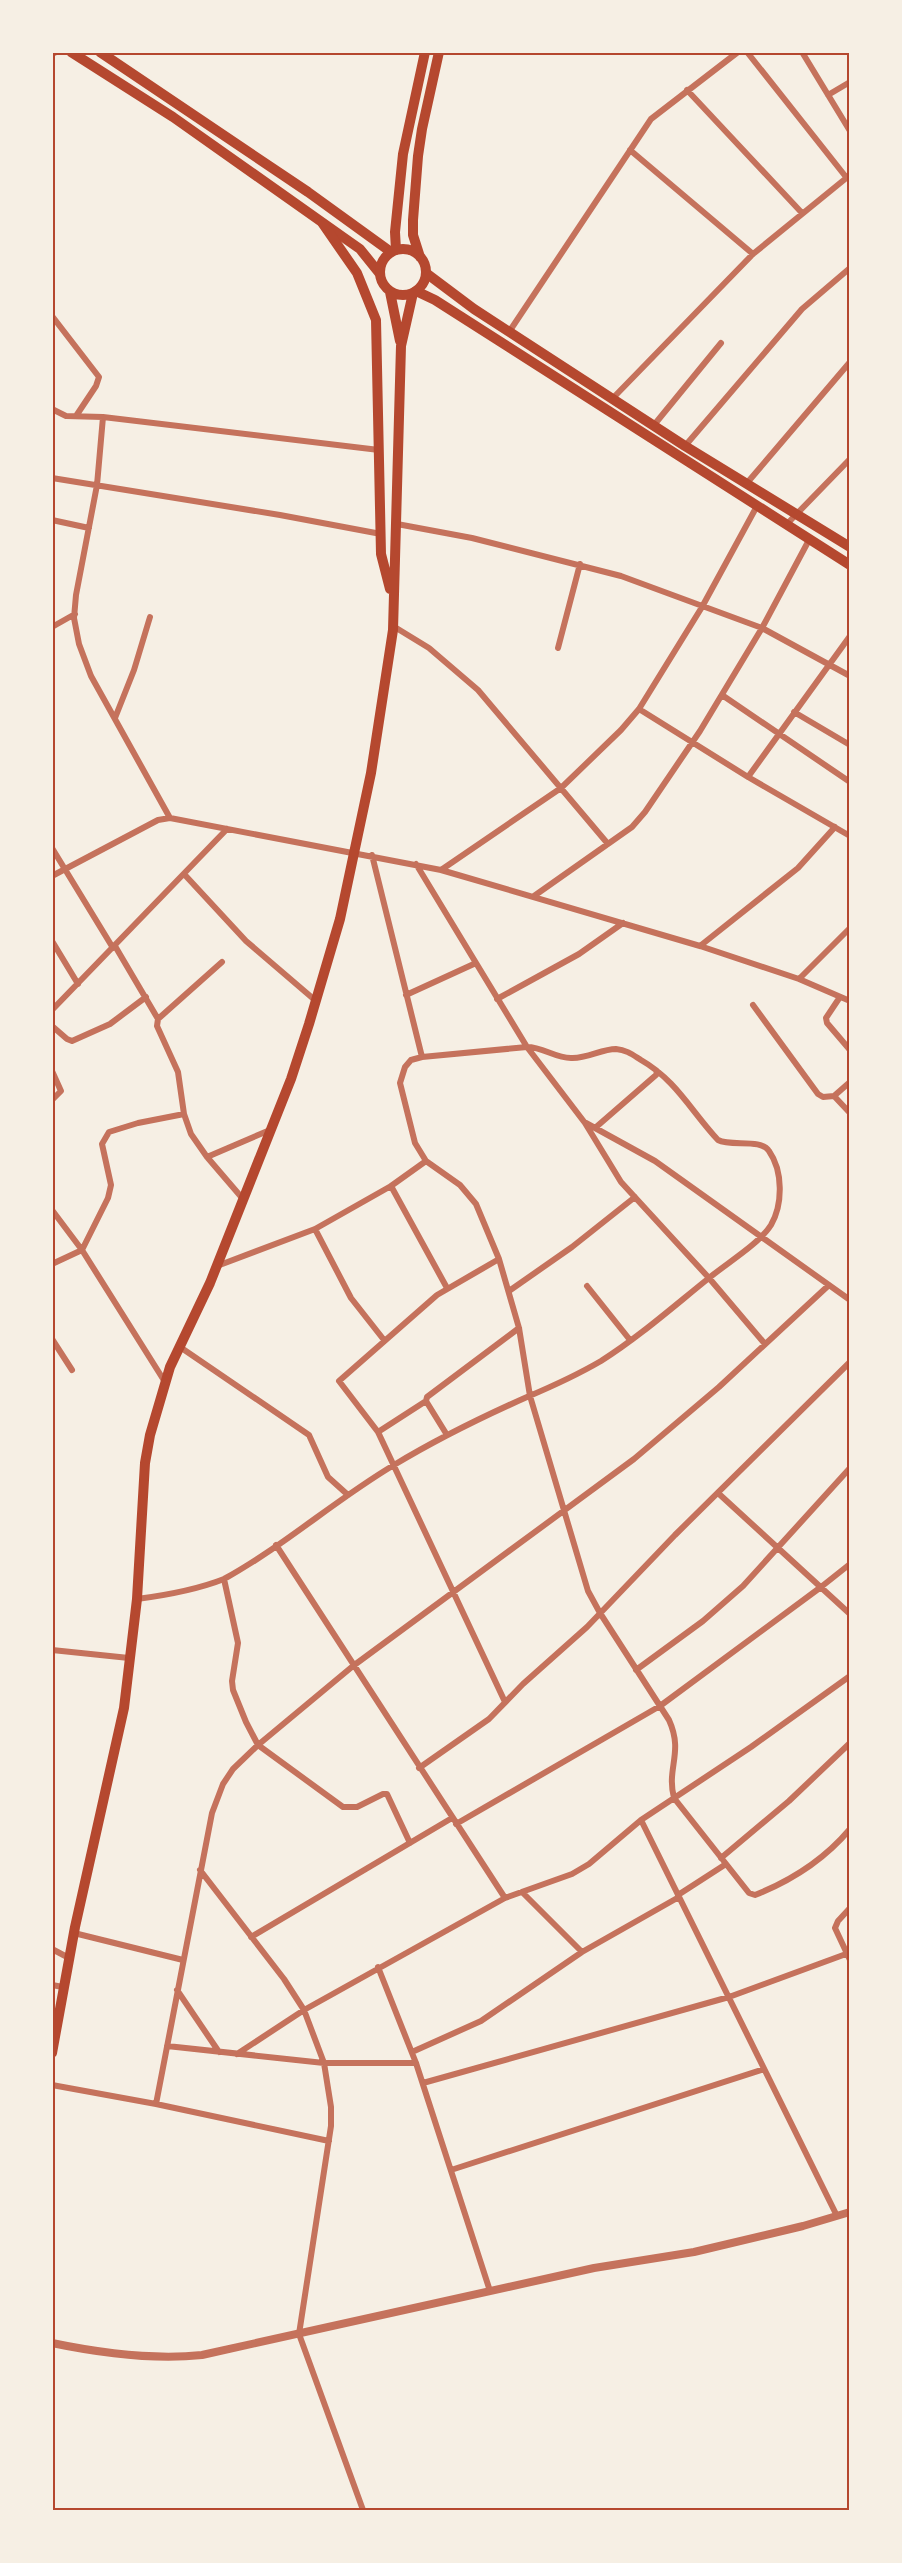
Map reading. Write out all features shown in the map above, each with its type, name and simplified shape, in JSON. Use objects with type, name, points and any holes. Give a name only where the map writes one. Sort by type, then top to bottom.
[{"type":"main road","points":[[52,2053],[58,1986],[69,1958],[124,1708],[137,1599],[144,1463],[165,1382],[217,1266],[291,1079],[340,919],[354,852],[379,727],[393,626],[401,346],[390,292],[384,286],[380,274],[360,249],[173,117],[71,52]]},
{"type":"main road","points":[[100,52],[393,251],[410,250],[420,257]]},
{"type":"main road","points":[[380,274],[384,259],[393,251],[403,154],[425,52]]},
{"type":"main road","points":[[390,292],[406,295],[415,292],[421,286],[426,273],[413,235],[413,220],[418,156],[441,54]]},
{"type":"main road","points":[[323,224],[357,273],[376,320],[381,554],[394,603]]},
{"type":"main road","points":[[426,273],[453,295],[509,332],[685,446],[849,547]]},
{"type":"main road","points":[[401,346],[415,292]]},
{"type":"main road","points":[[415,292],[435,300],[849,566]]},
{"type":"street","points":[[509,332],[651,119],[738,52]]},
{"type":"street","points":[[613,398],[753,254],[848,176],[747,52]]},
{"type":"street","points":[[802,52],[849,131]]},
{"type":"street","points":[[828,95],[849,82]]},
{"type":"street","points":[[687,90],[802,213]]},
{"type":"street","points":[[630,150],[753,254]]},
{"type":"street","points":[[685,446],[802,309],[849,268]]},
{"type":"street","points":[[52,316],[99,377],[96,386],[76,416]]},
{"type":"street","points":[[654,425],[721,343]]},
{"type":"street","points":[[747,483],[849,362]]},
{"type":"street","points":[[52,409],[66,416],[103,417],[379,450]]},
{"type":"street","points":[[103,417],[97,485],[76,595],[75,614],[79,644],[91,676],[170,818]]},
{"type":"street","points":[[786,525],[849,459]]},
{"type":"street","points":[[52,478],[381,534]]},
{"type":"street","points":[[441,870],[561,788],[621,730],[639,709],[702,607],[757,506]]},
{"type":"street","points":[[52,520],[89,528]]},
{"type":"street","points":[[397,524],[472,538],[621,576],[762,628],[849,676]]},
{"type":"street","points":[[534,896],[632,827],[645,812],[722,695],[762,628],[809,540]]},
{"type":"street","points":[[558,648],[580,564]]},
{"type":"street","points":[[52,627],[75,614]]},
{"type":"street","points":[[115,718],[137,663],[150,617]]},
{"type":"street","points":[[393,626],[429,648],[478,690],[608,844]]},
{"type":"street","points":[[748,777],[849,636]]},
{"type":"street","points":[[722,695],[849,782]]},
{"type":"street","points":[[639,709],[849,836]]},
{"type":"street","points":[[794,712],[849,745]]},
{"type":"street","points":[[52,876],[158,820],[170,818],[416,863],[700,946],[799,979],[849,1001]]},
{"type":"street","points":[[700,946],[804,863],[835,827]]},
{"type":"street","points":[[52,1010],[227,829]]},
{"type":"street","points":[[52,848],[158,1019],[157,1026],[178,1072],[184,1114],[191,1134],[243,1200]]},
{"type":"street","points":[[372,855],[422,1057]]},
{"type":"street","points":[[416,863],[527,1047],[585,1123],[621,1182],[709,1278],[765,1344]]},
{"type":"street","points":[[184,874],[246,940],[316,1001]]},
{"type":"street","points":[[497,999],[579,954],[623,923]]},
{"type":"street","points":[[799,979],[849,928]]},
{"type":"street","points":[[52,941],[78,984]]},
{"type":"street","points":[[158,1019],[222,962]]},
{"type":"street","points":[[406,995],[476,963]]},
{"type":"street","points":[[52,1026],[66,1039],[72,1041],[110,1024],[146,997]]},
{"type":"street","points":[[840,997],[826,1018],[827,1023],[849,1050]]},
{"type":"street","points":[[753,1005],[818,1094],[823,1097],[834,1096],[849,1082]]},
{"type":"street","points":[[137,1599],[171,1595],[201,1588],[224,1579],[394,1464],[447,1435],[530,1396],[555,1386],[602,1360],[762,1235],[776,1215],[779,1202],[778,1176],[769,1150],[760,1144],[728,1144],[718,1140],[675,1086],[627,1051],[609,1049],[572,1059],[539,1047],[527,1047],[422,1057],[411,1060],[405,1067],[400,1083],[415,1143],[426,1161],[468,1193],[476,1204],[499,1259],[519,1328],[530,1396],[588,1591],[675,1733],[677,1748],[671,1788],[674,1798],[749,1893],[755,1895],[800,1874],[834,1848],[849,1829]]},
{"type":"street","points":[[52,1071],[62,1091],[52,1100]]},
{"type":"street","points":[[595,1128],[656,1075],[657,1071]]},
{"type":"street","points":[[834,1096],[849,1113]]},
{"type":"street","points":[[52,1264],[82,1250],[108,1198],[111,1185],[102,1144],[104,1137],[109,1132],[138,1123],[184,1114]]},
{"type":"street","points":[[585,1123],[656,1161],[762,1235],[849,1300]]},
{"type":"street","points":[[207,1157],[271,1130]]},
{"type":"street","points":[[217,1266],[315,1229],[391,1186],[426,1161]]},
{"type":"street","points":[[391,1186],[447,1288]]},
{"type":"street","points":[[509,1291],[635,1197]]},
{"type":"street","points":[[52,1210],[82,1250],[165,1382]]},
{"type":"street","points":[[315,1229],[351,1298],[384,1340]]},
{"type":"street","points":[[499,1259],[447,1288],[429,1301],[339,1381],[378,1432],[505,1702]]},
{"type":"street","points":[[156,2104],[212,1813],[223,1784],[233,1769],[258,1745],[353,1666],[453,1590],[634,1459],[719,1387],[829,1285]]},
{"type":"street","points":[[587,1286],[630,1340]]},
{"type":"street","points":[[378,1432],[426,1401],[427,1397],[519,1328]]},
{"type":"street","points":[[52,1339],[72,1370]]},
{"type":"street","points":[[180,1347],[309,1435],[328,1477],[348,1495]]},
{"type":"street","points":[[419,1768],[489,1719],[600,1614],[849,1362]]},
{"type":"street","points":[[426,1401],[447,1435]]},
{"type":"street","points":[[636,1670],[703,1621],[735,1593],[849,1468]]},
{"type":"street","points":[[718,1493],[849,1614]]},
{"type":"street","points":[[276,1545],[505,1899]]},
{"type":"street","points":[[456,1824],[660,1706],[849,1564]]},
{"type":"street","points":[[224,1579],[238,1643],[232,1681],[233,1690],[236,1702],[258,1745],[343,1807],[357,1807],[387,1794],[410,1843]]},
{"type":"street","points":[[52,1650],[129,1658]]},
{"type":"street","points":[[237,2054],[304,2010],[378,1967],[505,1899],[572,1874],[589,1864],[641,1820],[751,1747],[849,1676]]},
{"type":"street","points":[[721,1858],[789,1801],[849,1743]]},
{"type":"street","points":[[251,1937],[452,1818]]},
{"type":"street","points":[[641,1820],[837,2216]]},
{"type":"street","points":[[412,2052],[481,2021],[582,1952],[679,1896],[726,1864]]},
{"type":"street","points":[[200,1870],[304,2010],[324,2063],[331,2108],[329,2141],[299,2334],[363,2511]]},
{"type":"street","points":[[522,1892],[582,1952]]},
{"type":"street","points":[[423,2083],[729,1997],[848,1957],[835,1928],[837,1921],[849,1908]]},
{"type":"street","points":[[74,1933],[183,1960]]},
{"type":"street","points":[[52,1949],[69,1958]]},
{"type":"street","points":[[378,1967],[417,2063],[490,2291]]},
{"type":"street","points":[[177,1990],[219,2052]]},
{"type":"street","points":[[167,2046],[324,2063],[417,2063]]},
{"type":"street","points":[[451,2170],[764,2069]]},
{"type":"street","points":[[52,2085],[156,2104],[329,2141]]},
{"type":"street","points":[[52,2343],[75,2348],[176,2358],[202,2355],[594,2268],[694,2252],[849,2212]]},
{"type":"street","points":[[52,2350],[75,2348]]}]
